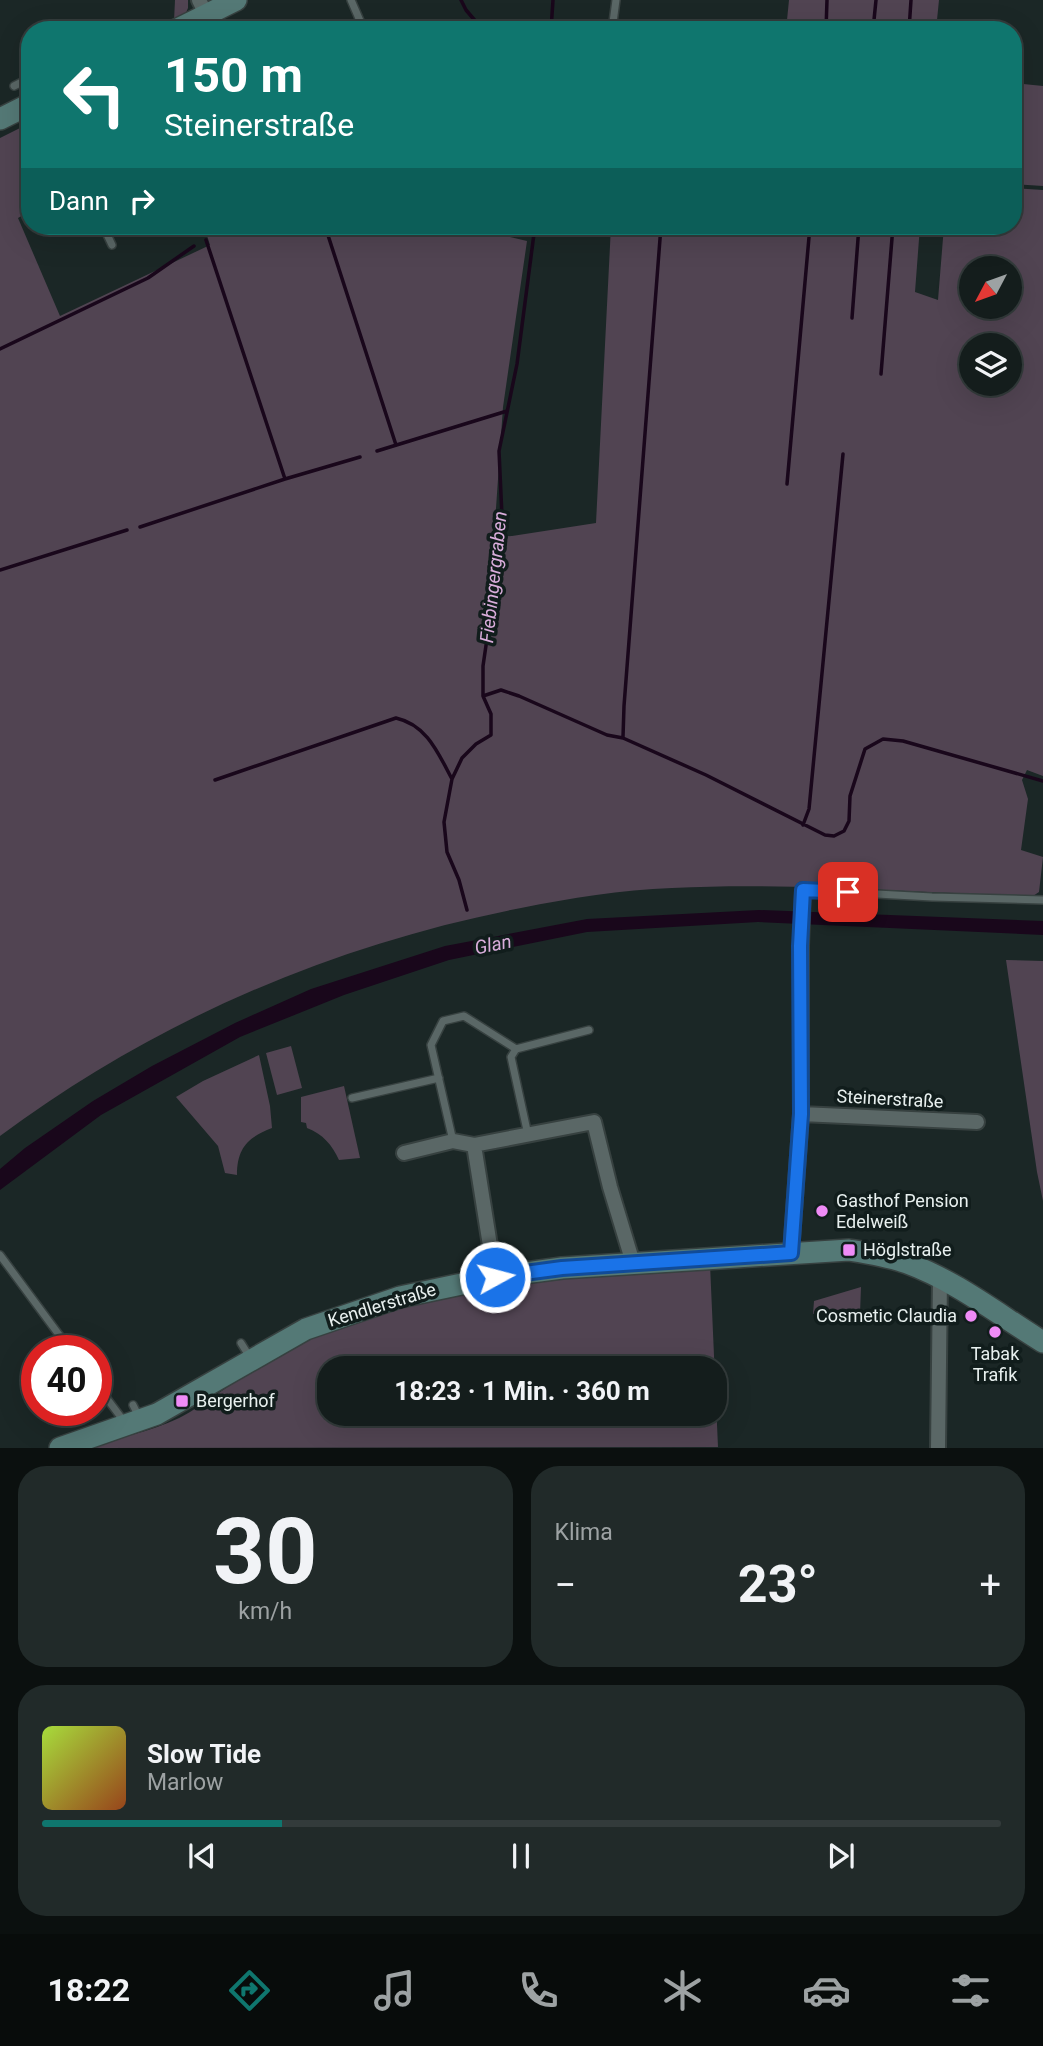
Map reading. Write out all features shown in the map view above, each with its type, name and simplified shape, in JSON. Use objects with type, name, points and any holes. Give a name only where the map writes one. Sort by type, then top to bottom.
[{"type":"street","points":[[187,21],[203,7],[236,0]]},
{"type":"street","points":[[0,119],[21,108]]},
{"type":"street","points":[[791,1253],[801,1114],[800,946],[804,892]]},
{"type":"street","name":"Steinerstraße","points":[[801,1114],[977,1122]]},
{"type":"street","points":[[404,1153],[453,1141],[474,1144],[594,1122],[633,1263]]},
{"type":"street","points":[[474,1144],[495,1277]]},
{"type":"street","name":"Kendlerstraße","points":[[60,1447],[132,1417],[182,1401],[246,1352],[370,1306],[447,1286],[562,1268],[849,1250],[869,1253],[906,1262],[940,1278],[1043,1342]]},
{"type":"street","points":[[938,1447],[940,1278]]},
{"type":"lane","points":[[351,0],[360,21]]},
{"type":"lane","points":[[613,21],[616,0]]},
{"type":"lane","points":[[14,86],[21,82]]},
{"type":"lane","points":[[107,235],[112,245]]},
{"type":"lane","points":[[804,892],[1043,900]]},
{"type":"lane","points":[[453,1141],[431,1045],[443,1021],[464,1016],[516,1049]]},
{"type":"lane","points":[[528,1135],[511,1057],[516,1049],[589,1030]]},
{"type":"lane","points":[[352,1098],[439,1078]]},
{"type":"lane","points":[[0,1255],[59,1335]]},
{"type":"lane","points":[[112,1405],[120,1416],[132,1417]]},
{"type":"shaded area","points":[[175,0],[188,0],[188,8],[184,17],[174,21]]},
{"type":"shaded area","points":[[789,0],[939,0],[937,21],[787,21]]},
{"type":"shaded area","points":[[1022,84],[1043,86],[1043,186],[1022,185]]},
{"type":"shaded area","points":[[21,128],[21,216],[18,218],[21,235],[25,235],[60,316],[210,245],[207,235],[510,235],[527,241],[503,407],[494,537],[596,523],[611,235],[919,235],[915,292],[938,300],[943,235],[1022,235],[1022,189],[1043,190],[1043,776],[1027,770],[1022,780],[1028,799],[1021,850],[1043,857],[1039,892],[1033,896],[717,886],[615,893],[521,908],[381,943],[247,993],[120,1057],[0,1136],[0,138]]},
{"type":"shaded area","points":[[1006,960],[1043,961],[1043,1201],[1037,1172]]},
{"type":"shaded area","points":[[291,1046],[302,1088],[277,1095],[266,1053]]},
{"type":"shaded area","points":[[259,1055],[272,1128],[246,1144],[239,1157],[237,1175],[225,1173],[218,1146],[176,1097]]},
{"type":"shaded area","points":[[344,1086],[360,1158],[339,1160],[318,1133],[301,1122],[301,1097]]},
{"type":"shaded area","points":[[710,1264],[714,1356],[317,1356],[317,1426],[717,1426],[718,1447],[95,1448],[95,1445],[144,1432],[179,1418],[284,1351],[348,1325],[449,1297],[605,1273]]},
{"type":"shaded area","points":[[861,1287],[860,1314],[813,1314],[814,1301]]},
{"type":"water","name":"Glan","points":[[759,910],[1043,921],[1043,935],[758,922],[587,932],[449,960],[344,995],[240,1037],[101,1115],[0,1190],[0,1169],[25,1148],[93,1101],[152,1066],[235,1023],[311,989],[445,946],[587,919]]},
{"type":"waterway","points":[[461,0],[475,21]]},
{"type":"waterway","name":"Fiebingergraben","points":[[552,21],[553,0]]},
{"type":"waterway","points":[[826,21],[827,0]]},
{"type":"waterway","points":[[874,21],[876,0]]},
{"type":"waterway","points":[[910,21],[911,0]]},
{"type":"waterway","points":[[328,235],[396,445]]},
{"type":"waterway","name":"Fiebingergraben","points":[[467,910],[459,880],[447,852],[444,822],[452,779],[462,758],[476,744],[491,735],[491,714],[483,696],[483,666],[502,517],[499,451],[517,364],[534,235]]},
{"type":"waterway","points":[[623,737],[660,235]]},
{"type":"waterway","points":[[787,484],[809,235]]},
{"type":"waterway","points":[[852,318],[858,235]]},
{"type":"waterway","points":[[881,374],[892,235]]},
{"type":"waterway","points":[[206,240],[285,479]]},
{"type":"waterway","points":[[0,349],[148,278],[194,246]]},
{"type":"waterway","points":[[377,451],[507,411]]},
{"type":"waterway","points":[[803,825],[809,809],[843,454]]},
{"type":"waterway","points":[[140,527],[360,457]]},
{"type":"waterway","points":[[0,570],[127,530]]},
{"type":"waterway","points":[[483,696],[501,690],[607,735],[623,738],[706,775],[825,835],[834,836],[844,831],[849,821],[850,796],[865,749],[883,739],[903,741],[1043,781]]},
{"type":"waterway","points":[[215,780],[396,718],[416,727],[424,734],[452,779]]},
{"type":"place","name":"Gasthof Pension Edelweiß","points":[[822,1211]]},
{"type":"place","name":"Höglstraße","points":[[849,1250]]},
{"type":"place","name":"Cosmetic Claudia","points":[[971,1316]]},
{"type":"place","name":"Tabak Trafik","points":[[995,1332]]},
{"type":"place","name":"Bergerhof","points":[[182,1401]]},
{"type":"route","points":[[495,1277],[562,1268],[791,1253],[801,1114],[800,946],[803,890],[848,892]]}]
